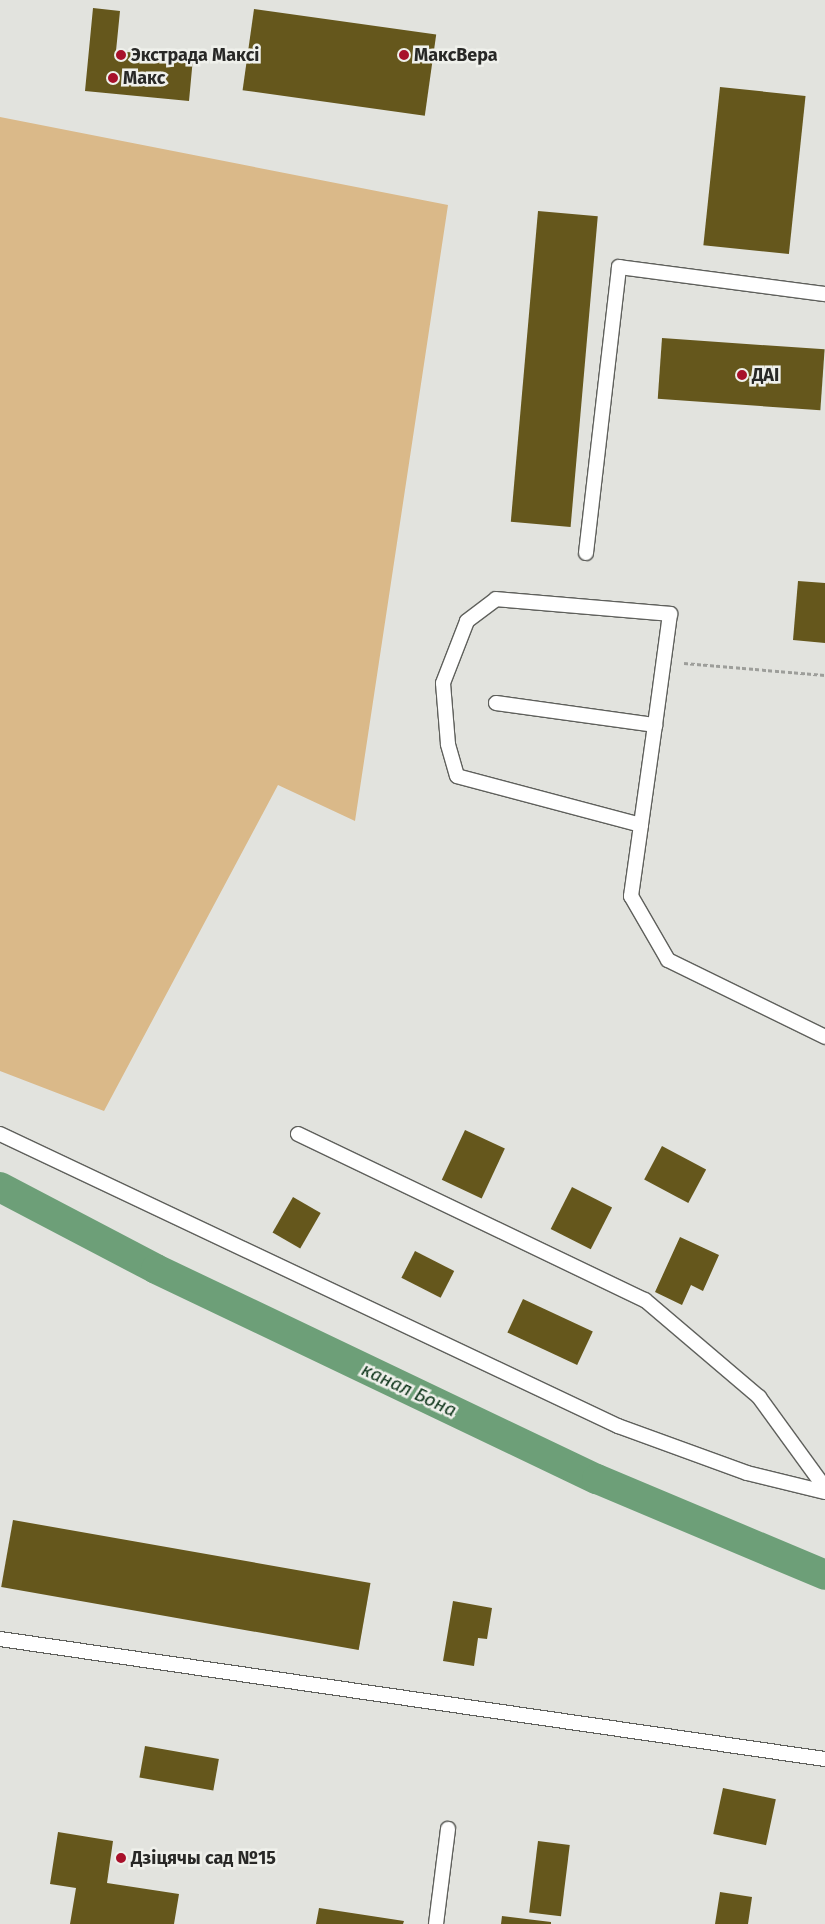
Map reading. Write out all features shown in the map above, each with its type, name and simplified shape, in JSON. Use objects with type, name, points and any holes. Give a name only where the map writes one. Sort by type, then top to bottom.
[{"type":"lane","points":[[586,553],[619,267],[825,294]]},
{"type":"lane","points":[[641,826],[457,776],[448,744],[443,683],[467,621],[496,599],[670,614],[663,662],[655,725],[641,826],[631,896],[668,960],[825,1037]]},
{"type":"lane","points":[[496,703],[655,725]]},
{"type":"lane","points":[[0,1134],[618,1426],[747,1473],[825,1492]]},
{"type":"lane","points":[[298,1134],[644,1300],[759,1397],[825,1488]]},
{"type":"lane","points":[[0,1639],[825,1759]]},
{"type":"lane","points":[[436,1924],[448,1829]]},
{"type":"path","points":[[663,662],[825,675]]},
{"type":"shaded area","points":[[0,117],[448,205],[355,821],[278,785],[104,1111],[0,1071]]},
{"type":"building","name":"Экстрада Максі","points":[[93,8],[120,11],[116,51],[193,58],[189,101],[85,91]]},
{"type":"building","points":[[254,9],[436,35],[425,116],[243,90]]},
{"type":"building","points":[[720,87],[806,96],[789,254],[703,245]]},
{"type":"building","points":[[538,211],[598,216],[571,527],[511,522]]},
{"type":"building","name":"ДАІ","points":[[662,338],[825,349],[820,410],[658,399]]},
{"type":"building","points":[[798,581],[825,583],[825,643],[793,640]]},
{"type":"building","points":[[465,1130],[505,1149],[482,1198],[442,1180]]},
{"type":"building","points":[[662,1146],[706,1169],[688,1203],[644,1180]]},
{"type":"building","points":[[572,1187],[612,1207],[591,1249],[551,1229]]},
{"type":"building","points":[[293,1197],[321,1213],[300,1249],[272,1233]]},
{"type":"building","points":[[680,1237],[719,1255],[703,1291],[691,1285],[682,1305],[655,1292]]},
{"type":"building","points":[[415,1251],[454,1271],[441,1298],[401,1278]]},
{"type":"building","points":[[523,1299],[593,1332],[577,1365],[507,1333]]},
{"type":"building","points":[[13,1520],[370,1583],[359,1650],[1,1587]]},
{"type":"building","points":[[453,1601],[492,1608],[487,1639],[478,1638],[474,1666],[443,1661]]},
{"type":"building","points":[[145,1746],[219,1759],[213,1791],[139,1778]]},
{"type":"building","points":[[723,1788],[776,1799],[766,1845],[713,1834]]},
{"type":"building","points":[[58,1832],[113,1841],[107,1883],[179,1894],[174,1924],[70,1924],[76,1888],[50,1884]]},
{"type":"building","points":[[538,1841],[570,1845],[561,1916],[529,1912]]},
{"type":"building","points":[[720,1892],[752,1897],[748,1924],[715,1924]]},
{"type":"building","points":[[319,1908],[404,1921],[403,1924],[316,1924]]},
{"type":"building","points":[[502,1916],[551,1922],[551,1924],[501,1924]]},
{"type":"waterway","name":"канал Бона","points":[[0,1187],[156,1269],[597,1479],[825,1575]]},
{"type":"place","name":"Экстрада Максі","points":[[121,55]]},
{"type":"place","name":"МаксBepa","points":[[404,55]]},
{"type":"place","name":"Макс","points":[[113,78]]},
{"type":"place","name":"ДАІ","points":[[742,375]]},
{"type":"place","name":"Дзіцячы сад №15","points":[[121,1858]]}]
